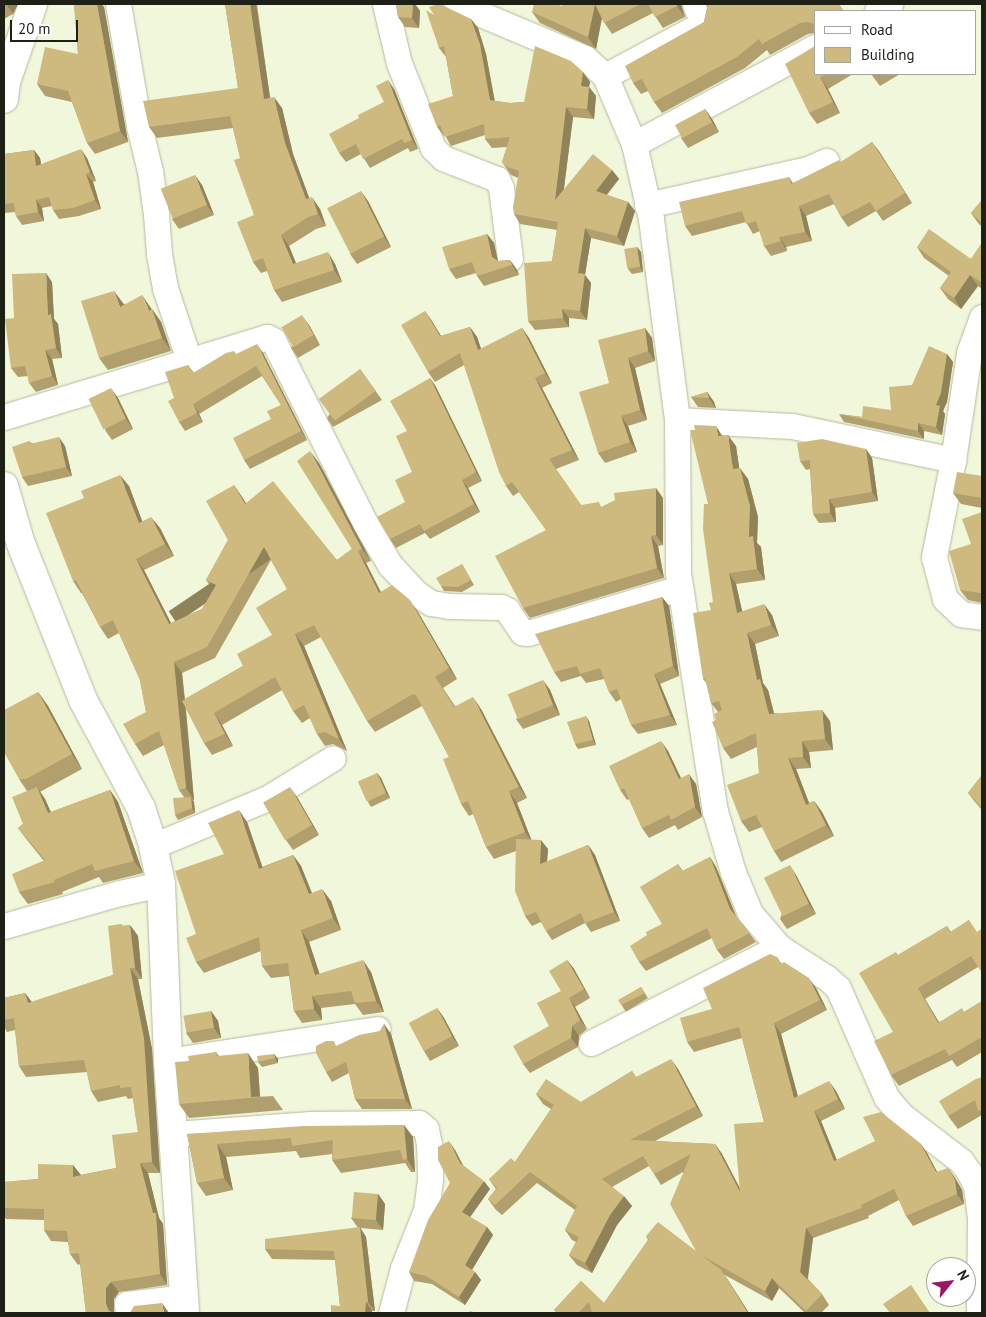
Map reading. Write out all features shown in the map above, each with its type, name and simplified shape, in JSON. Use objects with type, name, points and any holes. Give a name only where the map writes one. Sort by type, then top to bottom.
[{"type":"main road","points":[[4,99],[6,82],[33,4]]},
{"type":"main road","points":[[4,486],[21,544],[83,700],[137,800],[153,846],[161,884],[168,1061],[185,1305]]},
{"type":"street","points":[[118,4],[139,126],[150,171],[159,254],[165,288],[189,360]]},
{"type":"street","points":[[385,4],[399,63],[433,148],[443,158],[497,179],[501,188],[510,258]]},
{"type":"street","points":[[457,4],[585,58],[606,76],[634,144],[648,205],[676,420],[678,573],[680,588],[716,811],[733,872],[750,913],[779,947],[838,988],[886,1097],[901,1115],[961,1161],[969,1172],[976,1186],[980,1217],[979,1313]]},
{"type":"street","points":[[606,76],[700,25],[701,18],[695,4]]},
{"type":"street","points":[[879,10],[890,4]]},
{"type":"street","points":[[634,144],[814,48]]},
{"type":"street","points":[[648,205],[808,169],[826,161]]},
{"type":"street","points":[[982,317],[969,353],[953,460],[934,558],[945,599],[961,614],[982,617]]},
{"type":"street","points":[[4,417],[267,337],[273,340],[330,456],[375,540],[390,565],[416,593],[431,602],[449,606],[501,607],[507,610],[522,632],[528,633],[680,588]]},
{"type":"street","points":[[676,420],[792,426],[953,460]]},
{"type":"street","points":[[153,846],[268,798],[333,758]]},
{"type":"street","points":[[4,926],[120,893],[161,884]]},
{"type":"street","points":[[591,1043],[779,947]]},
{"type":"street","points":[[168,1061],[378,1030]]},
{"type":"street","points":[[174,1134],[311,1124],[419,1123],[426,1129],[429,1144],[430,1179],[426,1210],[403,1268],[391,1313]]},
{"type":"street","points":[[128,1313],[127,1304],[185,1305]]},
{"type":"building","points":[[74,4],[97,4],[120,131],[87,143],[68,91],[37,84],[45,47],[78,54]]},
{"type":"building","points":[[225,4],[250,4],[264,99],[274,97],[285,143],[306,199],[312,197],[318,214],[308,217],[281,235],[293,264],[328,252],[334,270],[274,290],[263,258],[253,262],[237,222],[254,215],[234,160],[240,158],[230,116],[149,127],[143,101],[238,88]]},
{"type":"building","points":[[396,4],[413,4],[412,18],[398,17]]},
{"type":"building","points":[[438,4],[471,19],[480,44],[490,100],[510,103],[524,102],[535,46],[571,61],[583,72],[581,86],[589,87],[587,109],[566,107],[555,200],[593,154],[612,170],[596,191],[628,202],[617,236],[585,228],[578,273],[585,274],[580,311],[562,309],[563,318],[528,321],[524,263],[552,261],[558,222],[514,214],[513,207],[519,171],[505,166],[502,162],[510,137],[485,139],[484,124],[445,137],[440,125],[437,127],[428,104],[453,96],[444,46],[439,48],[426,10],[434,15],[429,7]]},
{"type":"building","points":[[534,4],[562,6],[563,4],[595,4],[588,37],[532,12]]},
{"type":"building","points":[[595,4],[641,4],[604,23]]},
{"type":"building","points":[[648,4],[677,4],[677,6],[655,17]]},
{"type":"building","points":[[706,4],[839,4],[843,10],[814,10],[814,24],[800,23],[762,44],[759,39],[737,57],[654,102],[642,79],[633,83],[625,66],[704,22]]},
{"type":"building","points":[[814,47],[814,75],[825,75],[820,77],[833,102],[809,113],[785,64]]},
{"type":"building","points":[[388,80],[412,140],[404,143],[402,139],[363,159],[356,144],[339,153],[329,134],[359,118],[358,115],[384,102],[376,86]]},
{"type":"building","points":[[705,109],[712,122],[682,138],[675,125]]},
{"type":"building","points":[[872,142],[905,193],[876,211],[870,202],[841,217],[829,194],[799,206],[805,232],[779,237],[781,241],[764,246],[756,221],[746,224],[742,211],[685,226],[679,202],[789,177],[791,184],[839,160],[841,162]]},
{"type":"building","points":[[81,149],[90,172],[86,174],[95,200],[73,208],[53,210],[49,197],[36,200],[38,212],[16,216],[14,203],[4,204],[4,154],[34,150],[36,166]]},
{"type":"building","points":[[195,175],[207,205],[173,219],[161,189]]},
{"type":"building","points":[[361,191],[384,236],[350,254],[327,208]]},
{"type":"building","points":[[982,200],[982,223],[971,213]]},
{"type":"building","points":[[929,229],[971,259],[982,243],[981,282],[970,275],[954,298],[940,288],[951,272],[917,247]]},
{"type":"building","points":[[487,234],[492,257],[498,261],[510,260],[512,265],[477,276],[472,262],[449,269],[442,247]]},
{"type":"building","points":[[637,247],[640,267],[627,269],[624,249]]},
{"type":"building","points":[[46,273],[48,315],[51,314],[56,348],[45,350],[52,376],[29,383],[25,366],[11,368],[5,319],[14,318],[12,274]]},
{"type":"building","points":[[114,291],[120,307],[142,295],[149,311],[152,309],[162,338],[99,358],[81,301]]},
{"type":"building","points":[[425,311],[440,336],[470,327],[478,350],[522,328],[545,373],[535,378],[572,450],[549,459],[581,505],[599,502],[601,507],[615,500],[614,493],[656,488],[656,535],[651,536],[657,568],[523,608],[495,556],[546,530],[512,482],[506,486],[499,472],[460,353],[428,372],[401,325]]},
{"type":"building","points":[[302,315],[314,335],[293,347],[281,327]]},
{"type":"building","points":[[645,328],[648,351],[628,358],[640,410],[621,416],[630,442],[598,453],[579,392],[609,383],[598,340]]},
{"type":"building","points":[[257,344],[301,431],[244,460],[233,438],[271,419],[267,411],[281,405],[256,366],[193,404],[197,413],[179,422],[168,401],[174,398],[165,372],[188,365],[193,373],[226,353],[234,351],[236,354]]},
{"type":"building","points":[[929,346],[947,354],[941,393],[936,405],[940,406],[936,427],[918,423],[918,431],[839,414],[862,417],[863,406],[891,410],[889,387],[912,385]]},
{"type":"building","points":[[360,369],[376,391],[335,421],[319,399]]},
{"type":"building","points":[[430,378],[476,472],[462,480],[474,504],[424,531],[420,524],[390,539],[377,517],[405,502],[395,480],[412,472],[396,436],[407,431],[390,401]]},
{"type":"building","points":[[111,388],[126,419],[103,430],[89,399]]},
{"type":"building","points":[[707,392],[709,398],[691,397]]},
{"type":"building","points":[[694,425],[716,426],[718,436],[728,435],[733,469],[740,468],[750,506],[749,537],[753,536],[757,569],[729,573],[737,613],[764,604],[771,625],[747,633],[757,680],[760,679],[769,714],[822,710],[825,739],[802,741],[803,757],[788,758],[806,805],[814,801],[826,825],[774,851],[756,815],[741,821],[727,785],[759,773],[756,733],[723,748],[712,722],[716,720],[714,714],[722,710],[719,701],[711,703],[705,679],[703,679],[693,613],[711,610],[709,603],[713,602],[703,529],[704,504],[708,504],[690,430],[695,430]]},
{"type":"building","points":[[59,437],[66,467],[22,477],[12,447],[29,441],[30,444]]},
{"type":"building","points":[[822,439],[866,449],[872,492],[829,499],[830,513],[813,514],[810,460],[800,461],[797,443]]},
{"type":"building","points":[[310,451],[362,549],[358,551],[379,593],[392,585],[410,600],[449,668],[435,677],[454,707],[473,697],[519,787],[509,791],[525,832],[486,847],[468,801],[461,804],[443,759],[449,757],[416,695],[413,694],[367,721],[314,625],[295,634],[339,739],[325,732],[317,734],[304,705],[293,711],[275,677],[214,713],[225,734],[204,743],[182,701],[243,666],[237,654],[272,635],[256,608],[287,589],[264,547],[207,647],[174,662],[186,788],[179,790],[159,731],[135,744],[123,724],[146,712],[140,680],[113,620],[100,627],[76,580],[73,581],[46,513],[84,498],[81,491],[120,475],[139,523],[151,517],[165,544],[136,559],[169,624],[202,609],[216,585],[206,580],[228,540],[206,501],[234,485],[245,504],[273,481],[337,560],[352,549],[297,461]]},
{"type":"building","points":[[957,472],[982,476],[982,498],[953,493]]},
{"type":"building","points":[[982,512],[982,593],[960,590],[949,551],[971,544],[962,519]]},
{"type":"building","points":[[462,564],[471,580],[458,587],[441,586],[436,578]]},
{"type":"building","points":[[662,597],[673,666],[654,674],[670,715],[631,725],[617,689],[609,692],[600,668],[580,674],[577,666],[554,672],[535,634]]},
{"type":"building","points":[[543,680],[553,705],[518,719],[508,694]]},
{"type":"building","points":[[38,692],[72,754],[26,779],[19,779],[4,752],[4,710]]},
{"type":"building","points":[[586,716],[593,740],[575,744],[567,722]]},
{"type":"building","points":[[661,741],[679,779],[689,774],[695,807],[671,820],[669,815],[642,828],[624,788],[620,790],[609,766]]},
{"type":"building","points":[[377,773],[386,793],[367,802],[358,782]]},
{"type":"building","points":[[982,775],[982,808],[968,793]]},
{"type":"building","points":[[37,787],[48,813],[110,790],[134,861],[95,871],[92,864],[54,880],[55,882],[19,892],[12,874],[45,860],[18,828],[23,824],[12,797]]},
{"type":"building","points":[[290,787],[312,825],[285,841],[263,802]]},
{"type":"building","points":[[191,797],[192,808],[175,815],[173,798]]},
{"type":"building","points":[[239,810],[259,869],[293,855],[309,894],[322,889],[333,918],[301,930],[315,975],[363,960],[376,1001],[355,1003],[351,991],[312,996],[314,1009],[294,1011],[288,963],[262,966],[259,937],[196,962],[186,938],[196,934],[175,871],[224,854],[208,823]]},
{"type":"building","points":[[516,839],[541,840],[540,864],[588,845],[614,912],[585,923],[581,913],[546,931],[536,912],[525,916],[515,891]]},
{"type":"building","points":[[710,857],[730,909],[750,933],[717,950],[707,928],[639,962],[630,946],[647,935],[646,932],[662,924],[640,887],[678,864],[682,871]]},
{"type":"building","points":[[790,865],[809,904],[783,916],[764,878]]},
{"type":"building","points":[[969,920],[977,932],[982,928],[982,973],[971,956],[918,988],[938,1023],[962,1008],[964,1012],[982,1001],[982,1037],[949,1056],[945,1049],[891,1075],[874,1041],[893,1032],[859,973],[896,952],[898,955],[947,926],[950,932]]},
{"type":"building","points":[[121,924],[121,926],[130,925],[135,968],[130,968],[144,1038],[152,1162],[140,1163],[153,1213],[156,1213],[160,1274],[111,1282],[106,1288],[106,1304],[109,1311],[114,1313],[86,1313],[79,1253],[70,1254],[67,1231],[44,1230],[44,1209],[4,1208],[4,1182],[38,1179],[38,1164],[73,1165],[73,1177],[116,1168],[112,1135],[138,1132],[131,1087],[120,1088],[120,1085],[91,1091],[84,1060],[19,1066],[14,1018],[4,1020],[4,998],[25,993],[28,1003],[113,975],[108,926]]},
{"type":"building","points":[[770,954],[777,957],[781,964],[784,962],[809,978],[820,1000],[774,1023],[794,1098],[829,1081],[838,1099],[814,1111],[834,1161],[875,1141],[863,1117],[881,1112],[920,1143],[936,1172],[948,1168],[955,1180],[957,1194],[906,1216],[894,1189],[861,1205],[862,1208],[806,1228],[800,1272],[822,1294],[806,1311],[772,1278],[765,1291],[701,1255],[721,1270],[748,1313],[592,1313],[589,1302],[578,1313],[558,1313],[554,1310],[581,1281],[604,1303],[649,1239],[646,1236],[658,1222],[696,1251],[670,1204],[691,1154],[654,1174],[643,1156],[602,1179],[624,1196],[610,1215],[585,1263],[569,1255],[579,1237],[565,1230],[577,1206],[530,1172],[495,1205],[488,1199],[497,1188],[489,1179],[511,1158],[515,1162],[554,1105],[536,1094],[546,1079],[581,1102],[632,1071],[636,1077],[671,1059],[696,1106],[630,1140],[715,1144],[740,1192],[734,1124],[764,1122],[739,1027],[687,1042],[680,1018],[712,1009],[703,988]]},
{"type":"building","points":[[567,960],[584,989],[569,998],[580,1020],[572,1026],[571,1038],[523,1064],[513,1046],[549,1026],[537,1003],[561,991],[549,971]]},
{"type":"building","points":[[641,987],[645,993],[621,1005],[618,1000]]},
{"type":"building","points":[[437,1008],[452,1036],[424,1051],[409,1023]]},
{"type":"building","points":[[211,1011],[214,1028],[186,1033],[183,1016]]},
{"type":"building","points":[[384,1024],[405,1099],[355,1099],[346,1062],[326,1072],[316,1053],[316,1046],[326,1041],[334,1041],[336,1046],[359,1035],[380,1031]]},
{"type":"building","points":[[216,1052],[217,1056],[248,1053],[251,1097],[273,1096],[179,1104],[175,1062],[189,1061],[188,1056]]},
{"type":"building","points":[[274,1054],[275,1058],[258,1062],[257,1056]]},
{"type":"building","points":[[982,1077],[982,1110],[978,1111],[975,1100],[948,1116],[939,1101]]},
{"type":"building","points":[[404,1125],[407,1159],[403,1160],[400,1150],[332,1160],[333,1140],[292,1146],[291,1138],[217,1144],[224,1178],[197,1183],[187,1134],[303,1126]]},
{"type":"building","points":[[449,1141],[460,1163],[484,1181],[462,1212],[487,1227],[465,1265],[475,1272],[459,1297],[426,1276],[409,1272],[428,1220],[450,1183],[438,1160],[438,1147]]},
{"type":"building","points":[[354,1192],[378,1194],[376,1220],[352,1218]]},
{"type":"building","points":[[360,1227],[368,1302],[366,1302],[365,1313],[331,1313],[331,1305],[340,1306],[334,1251],[265,1249],[265,1239]]},
{"type":"building","points":[[911,1285],[930,1313],[890,1313],[883,1304]]},
{"type":"building","points":[[162,1303],[164,1313],[130,1313],[134,1306]]}]
